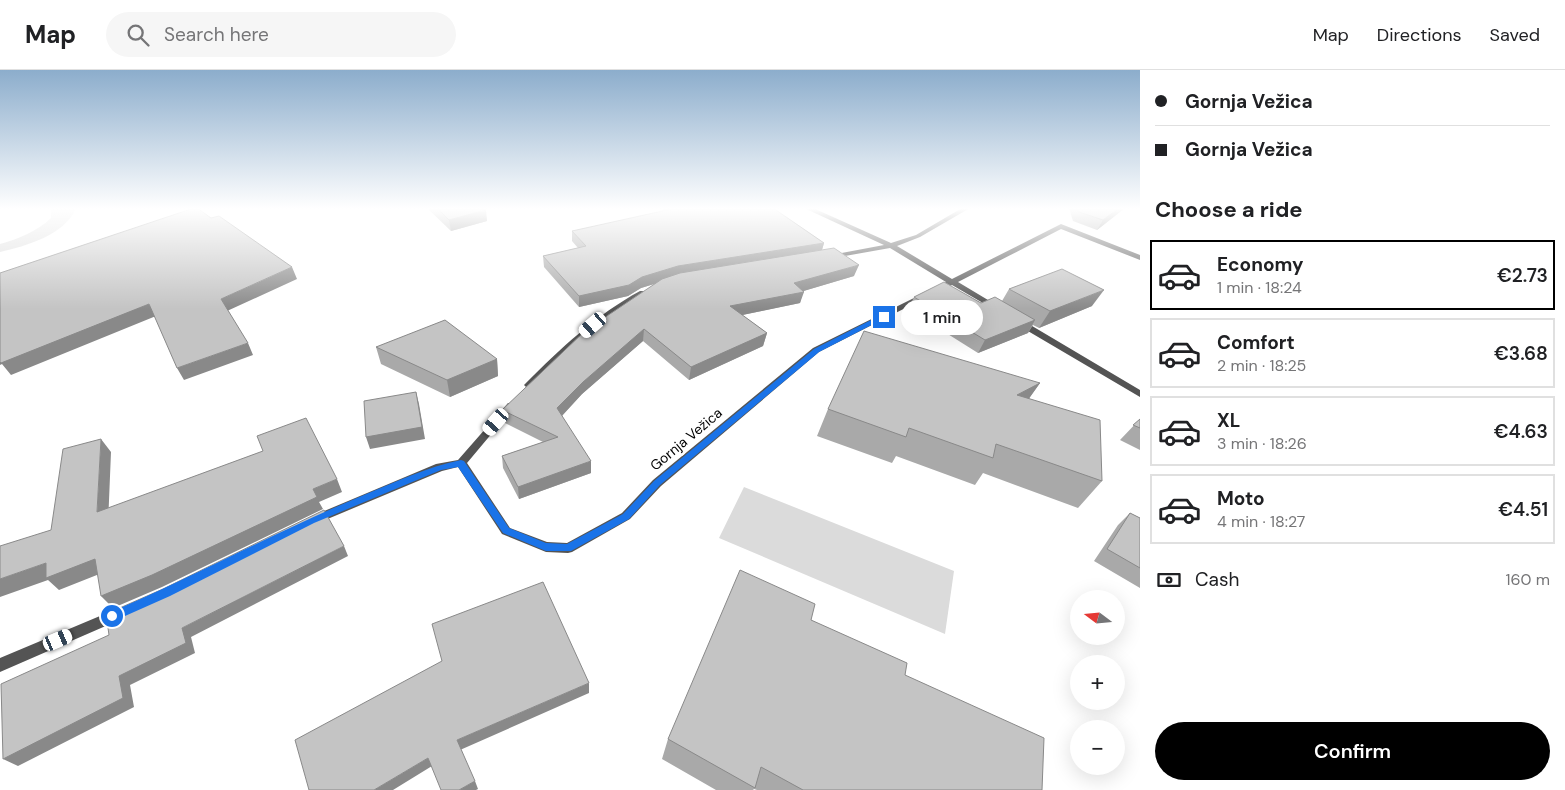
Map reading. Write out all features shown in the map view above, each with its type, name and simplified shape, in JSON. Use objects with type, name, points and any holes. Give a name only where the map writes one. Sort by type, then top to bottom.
[{"type":"street","points":[[881,242],[1140,394]]},
{"type":"street","points":[[825,258],[891,246],[903,242]]},
{"type":"street","name":"Gornja Vežica","points":[[461,463],[506,531],[546,547],[568,548],[626,516],[657,483],[816,350],[1031,242]]},
{"type":"street","name":"Gornja Vežica","points":[[1100,242],[1140,258]]},
{"type":"street","points":[[303,525],[440,467],[461,463],[552,361],[593,325],[615,309],[650,290]]},
{"type":"street","points":[[0,665],[130,609]]},
{"type":"shaded area","points":[[8,242],[36,242],[0,252],[0,244]]},
{"type":"shaded area","points":[[744,487],[954,571],[945,634],[719,538]]},
{"type":"building","points":[[94,242],[256,242],[292,267],[221,299],[248,343],[177,368],[149,304],[1,363],[0,273]]},
{"type":"building","points":[[582,242],[824,243],[678,266],[642,277],[629,285],[579,296],[543,256],[586,246]]},
{"type":"building","points":[[834,248],[859,265],[794,283],[804,292],[730,306],[767,333],[691,367],[644,329],[583,382],[557,408],[591,461],[518,487],[502,456],[558,437],[502,410],[586,330],[662,279],[680,273]]},
{"type":"building","points":[[1062,269],[1104,290],[1050,311],[1009,289]]},
{"type":"building","points":[[944,282],[981,303],[995,297],[1035,320],[985,340],[914,297]]},
{"type":"building","points":[[445,320],[497,359],[447,380],[376,347]]},
{"type":"building","points":[[864,331],[1040,383],[1017,395],[1100,420],[1102,481],[996,444],[993,458],[909,428],[906,437],[828,409]]},
{"type":"building","points":[[416,392],[422,427],[366,437],[364,401]]},
{"type":"building","points":[[306,418],[337,479],[313,489],[317,497],[152,575],[101,596],[95,559],[46,578],[46,563],[0,579],[0,546],[51,530],[63,449],[101,439],[97,512],[263,451],[257,436]]},
{"type":"building","points":[[1140,419],[1140,428],[1133,425]]},
{"type":"building","points":[[324,510],[344,546],[182,628],[186,643],[119,676],[123,698],[3,759],[1,684],[109,635],[106,614],[163,589]]},
{"type":"building","points":[[1130,513],[1140,518],[1140,568],[1107,549]]},
{"type":"building","points":[[740,570],[815,604],[811,620],[907,663],[905,675],[1044,738],[1042,790],[803,790],[761,767],[755,788],[668,739]]},
{"type":"building","points":[[543,582],[589,683],[457,740],[475,781],[459,790],[441,790],[428,758],[374,790],[309,790],[295,740],[442,661],[432,624]]},
{"type":"route","points":[[112,616],[166,593],[311,521],[440,467],[461,463],[506,531],[546,547],[568,548],[626,516],[657,483],[816,350],[884,317]]}]
